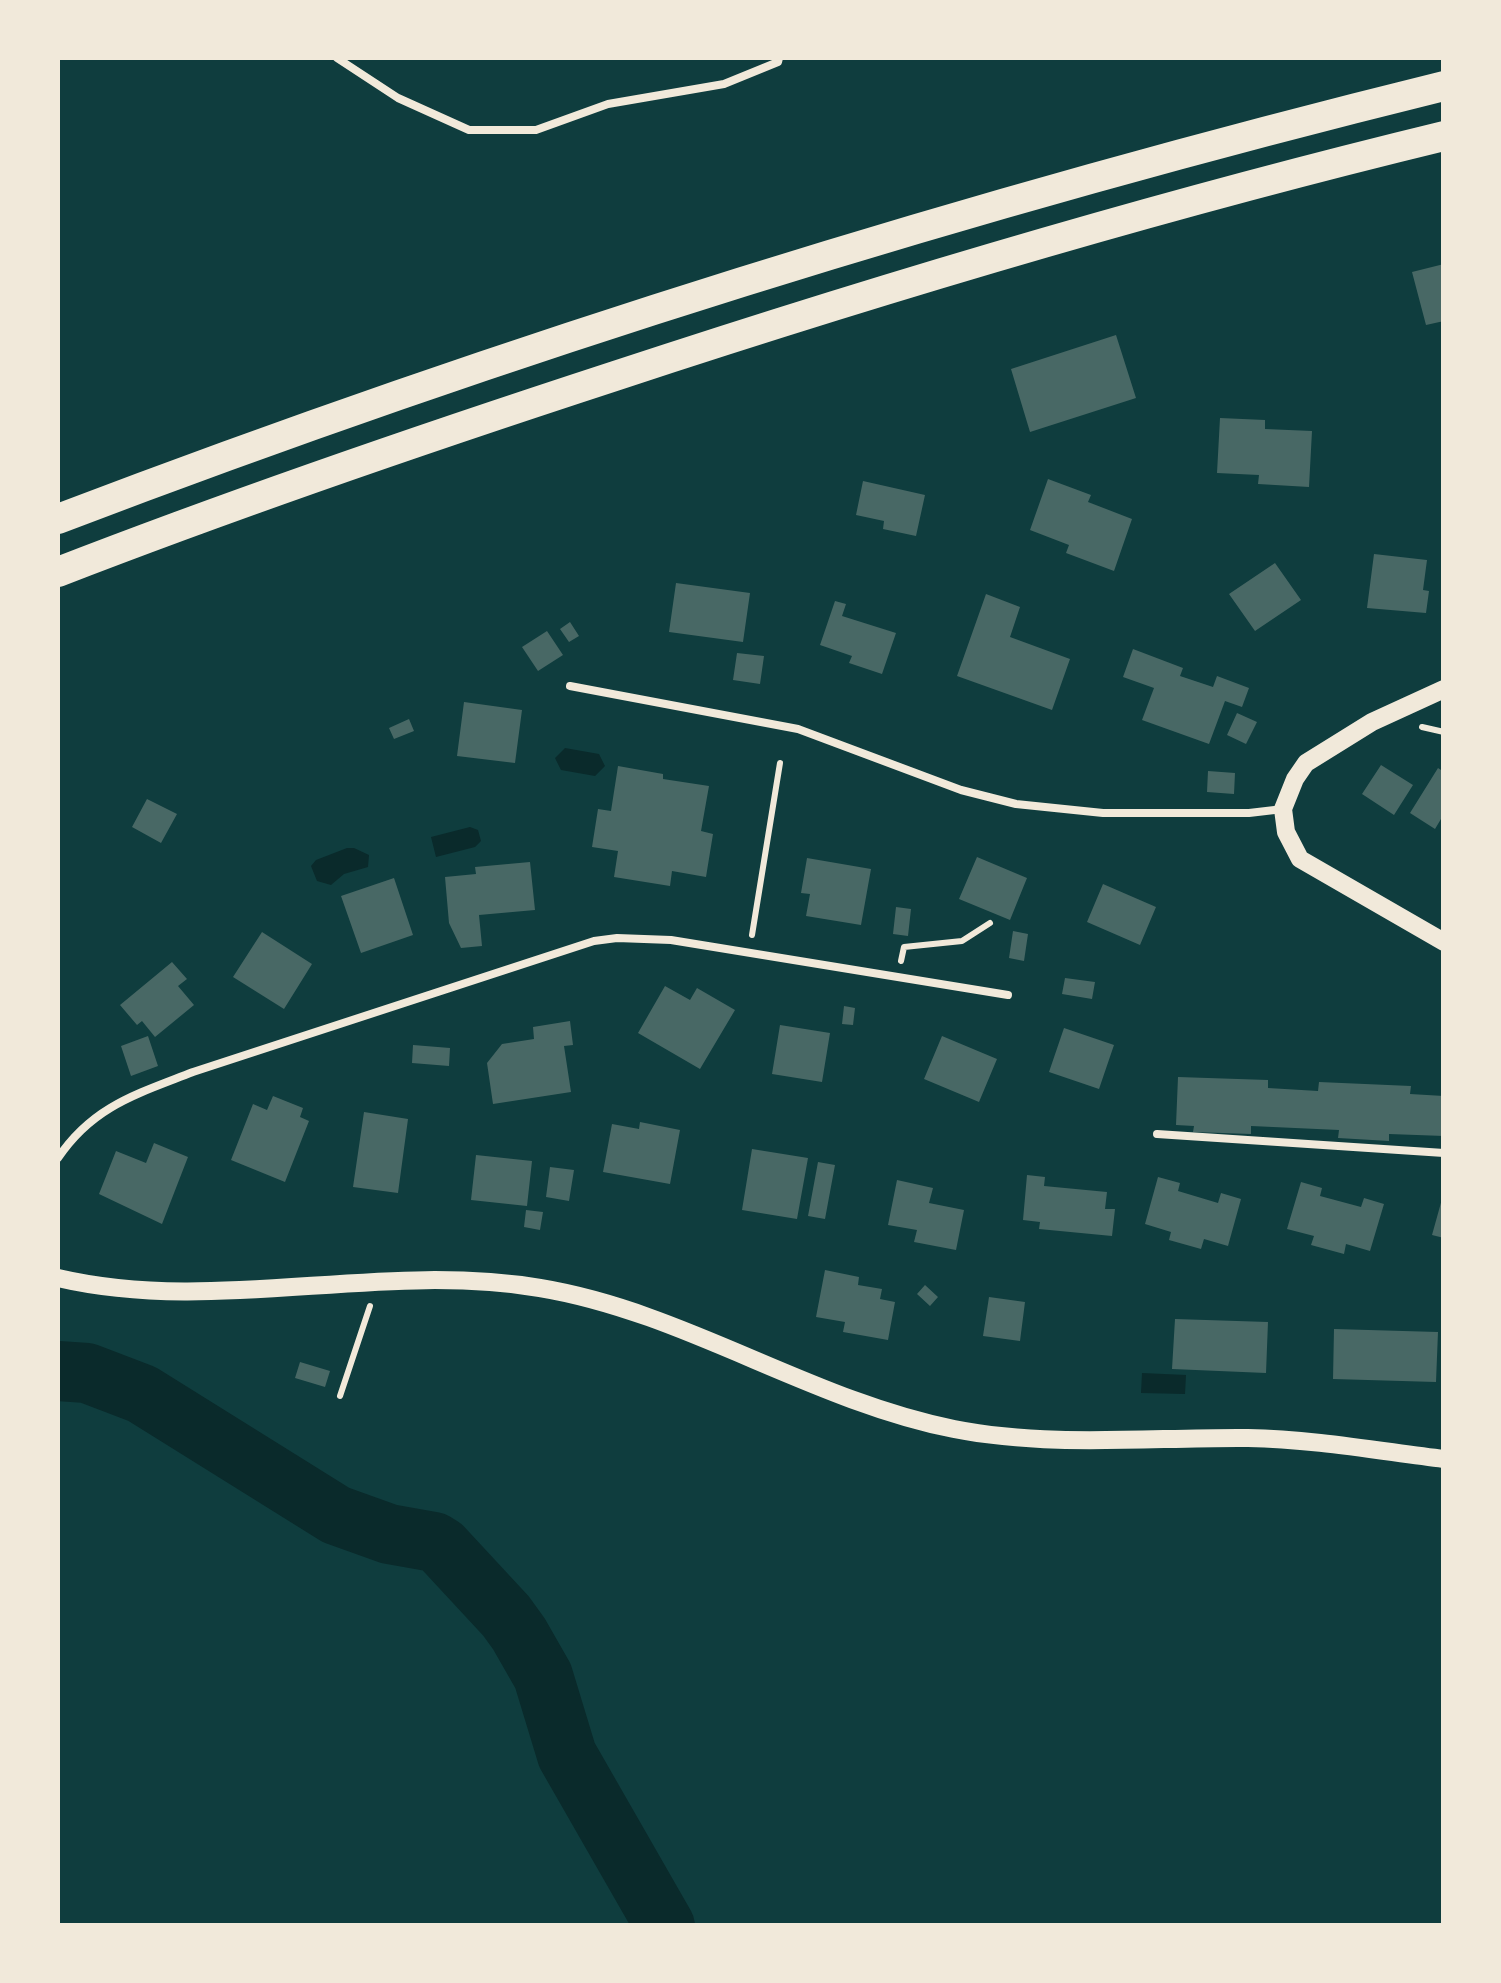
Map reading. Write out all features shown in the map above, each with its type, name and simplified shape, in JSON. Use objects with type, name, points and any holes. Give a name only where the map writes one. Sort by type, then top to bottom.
[{"type":"highway","points":[[58,519],[463,374],[773,274],[1159,160],[1444,86]]},
{"type":"highway","points":[[58,572],[479,420],[930,274],[1444,136]]},
{"type":"street","points":[[1444,688],[1372,722],[1306,763],[1283,808],[1286,832],[1300,859],[1444,942]]},
{"type":"street","points":[[58,1278],[90,1286],[182,1292],[430,1278],[540,1288],[664,1322],[868,1407],[955,1429],[1040,1440],[1296,1440],[1444,1459]]},
{"type":"lane","points":[[336,58],[398,98],[469,130],[536,130],[608,104],[724,84],[778,62],[778,58]]},
{"type":"lane","points":[[570,686],[798,729],[962,790],[1016,804],[1103,813],[1249,813],[1283,808]]},
{"type":"lane","points":[[58,1158],[93,1116],[140,1092],[594,941],[658,939],[1008,995]]},
{"type":"lane","points":[[1156,1134],[1444,1154]]},
{"type":"path","points":[[1412,721],[1426,729],[1444,732]]},
{"type":"path","points":[[749,953],[780,763]]},
{"type":"path","points":[[898,976],[904,947],[962,941],[990,923]]},
{"type":"path","points":[[340,1396],[376,1280]]},
{"type":"water","points":[[565,748],[599,754],[605,766],[595,776],[561,770],[555,758]]},
{"type":"water","points":[[470,827],[478,830],[481,841],[475,847],[436,857],[431,837]]},
{"type":"water","points":[[347,848],[369,855],[368,867],[344,874],[331,885],[317,881],[311,866],[316,860]]},
{"type":"water","points":[[1142,1373],[1186,1375],[1185,1394],[1141,1393]]},
{"type":"building","points":[[1444,264],[1444,321],[1426,325],[1412,272]]},
{"type":"building","points":[[1116,335],[1136,398],[1030,432],[1011,369]]},
{"type":"building","points":[[1220,418],[1265,420],[1265,429],[1312,431],[1309,487],[1258,484],[1259,475],[1217,473]]},
{"type":"building","points":[[1048,479],[1091,495],[1088,502],[1132,519],[1114,571],[1066,553],[1069,545],[1030,530]]},
{"type":"building","points":[[863,481],[925,495],[916,536],[883,529],[884,521],[856,515]]},
{"type":"building","points":[[1374,554],[1427,560],[1423,590],[1429,591],[1426,613],[1367,608]]},
{"type":"building","points":[[1275,563],[1301,600],[1255,631],[1229,594]]},
{"type":"building","points":[[676,583],[750,593],[743,642],[669,632]]},
{"type":"building","points":[[986,594],[1020,607],[1010,637],[1070,659],[1052,710],[957,676]]},
{"type":"building","points":[[835,601],[846,604],[842,616],[896,633],[882,674],[849,663],[852,656],[820,645]]},
{"type":"building","points":[[570,622],[579,636],[569,642],[560,629]]},
{"type":"building","points":[[547,631],[563,655],[538,671],[522,647]]},
{"type":"building","points":[[1133,649],[1183,668],[1180,676],[1213,687],[1217,676],[1249,688],[1242,707],[1225,701],[1209,744],[1142,720],[1154,688],[1123,677]]},
{"type":"building","points":[[737,653],[764,656],[760,684],[733,680]]},
{"type":"building","points":[[464,702],[522,710],[515,763],[457,756]]},
{"type":"building","points":[[1237,713],[1257,722],[1246,744],[1227,735]]},
{"type":"building","points":[[409,719],[414,731],[394,739],[389,728]]},
{"type":"building","points":[[1381,765],[1413,785],[1394,815],[1362,794]]},
{"type":"building","points":[[618,766],[663,774],[663,779],[709,786],[701,831],[713,834],[706,877],[672,871],[670,886],[614,877],[618,851],[592,847],[598,809],[611,811]]},
{"type":"building","points":[[1438,768],[1444,772],[1444,821],[1441,819],[1435,829],[1410,813]]},
{"type":"building","points":[[1208,771],[1235,773],[1234,794],[1207,792]]},
{"type":"building","points":[[147,799],[177,814],[161,843],[132,827]]},
{"type":"building","points":[[977,857],[1027,878],[1010,920],[959,899]]},
{"type":"building","points":[[807,858],[871,869],[861,925],[806,916],[810,894],[801,893]]},
{"type":"building","points":[[530,862],[535,910],[479,915],[482,946],[461,948],[449,923],[445,877],[476,874],[475,867]]},
{"type":"building","points":[[394,878],[413,935],[361,953],[341,896]]},
{"type":"building","points":[[1103,884],[1156,907],[1140,945],[1087,922]]},
{"type":"building","points":[[896,907],[911,909],[908,936],[893,934]]},
{"type":"building","points":[[1013,931],[1028,934],[1024,961],[1009,958]]},
{"type":"building","points":[[262,932],[312,964],[284,1009],[233,977]]},
{"type":"building","points":[[172,962],[187,979],[178,986],[194,1005],[155,1037],[142,1021],[137,1025],[120,1005]]},
{"type":"building","points":[[1065,978],[1095,982],[1092,999],[1062,994]]},
{"type":"building","points":[[665,986],[690,1000],[697,988],[735,1010],[700,1069],[638,1033]]},
{"type":"building","points":[[844,1006],[855,1008],[853,1025],[842,1024]]},
{"type":"building","points":[[570,1021],[573,1045],[564,1046],[571,1092],[493,1104],[487,1063],[502,1044],[534,1039],[533,1027]]},
{"type":"building","points":[[780,1025],[830,1033],[822,1082],[772,1074]]},
{"type":"building","points":[[1064,1028],[1114,1045],[1099,1089],[1049,1072]]},
{"type":"building","points":[[148,1036],[158,1066],[131,1076],[121,1046]]},
{"type":"building","points":[[942,1036],[997,1059],[979,1102],[924,1079]]},
{"type":"building","points":[[413,1045],[450,1048],[449,1066],[412,1063]]},
{"type":"building","points":[[1178,1077],[1268,1080],[1268,1088],[1318,1091],[1319,1082],[1411,1086],[1410,1094],[1444,1096],[1444,1136],[1389,1134],[1389,1141],[1338,1138],[1339,1130],[1251,1126],[1251,1134],[1193,1132],[1194,1126],[1176,1125]]},
{"type":"building","points":[[273,1096],[303,1108],[300,1117],[309,1121],[285,1182],[231,1160],[253,1104],[267,1110]]},
{"type":"building","points":[[364,1112],[408,1119],[398,1193],[353,1187]]},
{"type":"building","points":[[640,1122],[680,1130],[670,1184],[603,1172],[612,1124],[639,1129]]},
{"type":"building","points":[[154,1143],[188,1157],[162,1224],[99,1194],[116,1151],[146,1163]]},
{"type":"building","points":[[752,1149],[808,1158],[797,1219],[742,1210]]},
{"type":"building","points":[[476,1155],[532,1161],[527,1206],[471,1200]]},
{"type":"building","points":[[818,1162],[835,1165],[825,1219],[808,1216]]},
{"type":"building","points":[[550,1167],[574,1170],[569,1201],[546,1197]]},
{"type":"building","points":[[1027,1175],[1045,1177],[1044,1186],[1107,1192],[1105,1209],[1115,1209],[1112,1236],[1039,1229],[1040,1222],[1023,1220]]},
{"type":"building","points":[[1158,1177],[1180,1183],[1178,1191],[1218,1203],[1221,1193],[1241,1199],[1228,1246],[1204,1239],[1201,1249],[1169,1240],[1171,1232],[1145,1224]]},
{"type":"building","points":[[897,1180],[933,1188],[929,1203],[964,1210],[956,1250],[914,1242],[917,1230],[888,1225]]},
{"type":"building","points":[[1301,1182],[1322,1188],[1320,1196],[1361,1207],[1364,1198],[1384,1204],[1370,1251],[1346,1244],[1344,1254],[1311,1245],[1314,1236],[1287,1229]]},
{"type":"building","points":[[1444,1199],[1444,1238],[1432,1235]]},
{"type":"building","points":[[526,1210],[543,1212],[540,1230],[524,1227]]},
{"type":"building","points":[[825,1270],[859,1277],[858,1285],[882,1289],[880,1299],[895,1302],[888,1340],[843,1332],[845,1322],[816,1317]]},
{"type":"building","points":[[925,1285],[938,1297],[930,1306],[917,1294]]},
{"type":"building","points":[[989,1297],[1025,1302],[1020,1341],[983,1336]]},
{"type":"building","points":[[1175,1319],[1268,1322],[1266,1373],[1172,1369]]},
{"type":"building","points":[[1334,1329],[1438,1332],[1436,1382],[1333,1379]]},
{"type":"building","points":[[300,1362],[330,1371],[325,1387],[295,1378]]},
{"type":"waterway","points":[[58,1371],[87,1373],[142,1394],[336,1515],[442,1547],[519,1634],[543,1676],[567,1755],[665,1926]]}]
